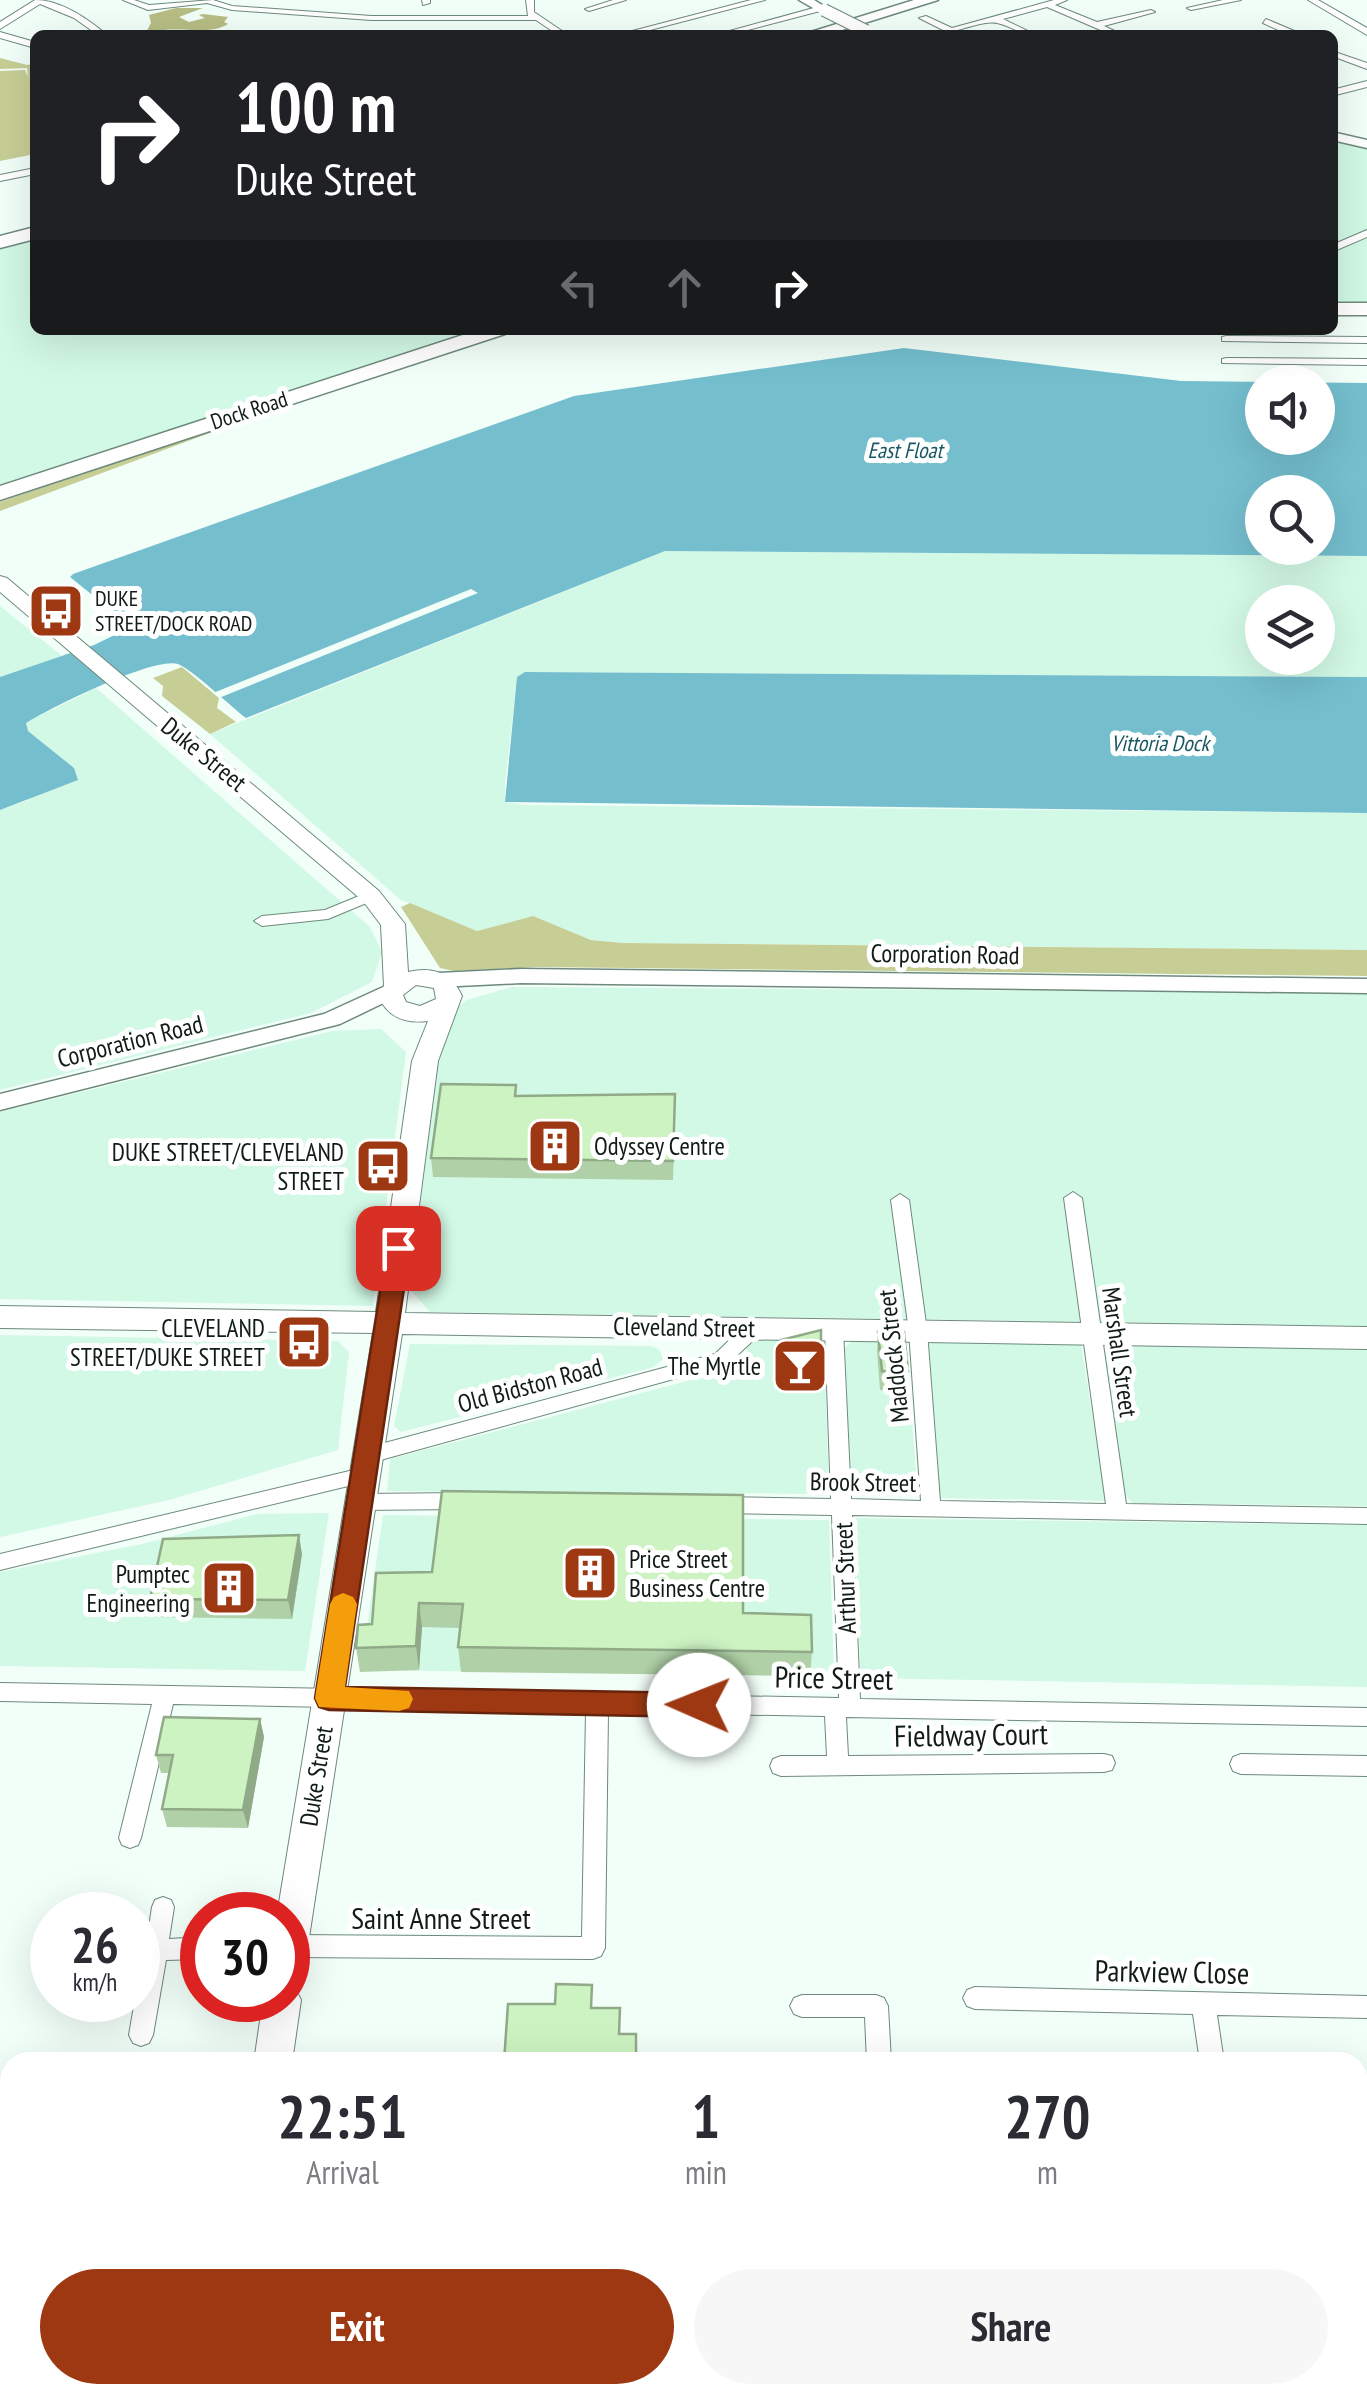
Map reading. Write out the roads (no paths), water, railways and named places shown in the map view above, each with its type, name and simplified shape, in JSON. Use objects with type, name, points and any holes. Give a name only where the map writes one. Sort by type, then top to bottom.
[{"type":"highway","points":[[807,30],[911,0]]},
{"type":"highway","points":[[826,30],[930,0]]},
{"type":"highway","points":[[0,233],[30,227]]},
{"type":"highway","points":[[1338,309],[1366,312]]},
{"type":"highway","name":"Dock Road","points":[[0,493],[483,335]]},
{"type":"main road","points":[[806,0],[865,30]]},
{"type":"main road","points":[[1338,137],[1367,144]]},
{"type":"main road","name":"Duke Street","points":[[0,582],[371,896],[393,924],[396,937],[392,968],[400,1000],[425,1061]]},
{"type":"main road","name":"Duke Street","points":[[297,1892],[389,1322],[425,1061],[441,991],[416,955],[396,937]]},
{"type":"main road","name":"Corporation Road","points":[[441,991],[522,976],[1367,986]]},
{"type":"main road","points":[[412,978],[441,991],[430,1013],[400,1000],[412,978]]},
{"type":"main road","name":"Corporation Road","points":[[0,1102],[400,1000]]},
{"type":"main road","name":"Cleveland Street","points":[[0,1316],[1367,1338]]},
{"type":"main road","points":[[274,2052],[279,2022]]},
{"type":"street","points":[[127,0],[148,8],[206,1],[270,11],[429,8],[537,18]]},
{"type":"street","points":[[530,0],[530,13],[556,30]]},
{"type":"street","points":[[588,9],[622,0]]},
{"type":"street","points":[[641,30],[761,0]]},
{"type":"street","points":[[961,30],[1063,0]]},
{"type":"street","points":[[1191,8],[1236,0]]},
{"type":"street","points":[[1312,0],[1365,29]]},
{"type":"street","points":[[0,26],[41,1],[77,16],[95,30]]},
{"type":"street","points":[[1047,4],[1108,30]]},
{"type":"street","points":[[739,30],[823,9]]},
{"type":"street","points":[[1096,25],[1151,12]]},
{"type":"street","points":[[923,18],[947,30]]},
{"type":"street","points":[[994,18],[1021,30]]},
{"type":"street","points":[[1266,20],[1286,30]]},
{"type":"street","points":[[0,36],[30,44]]},
{"type":"street","points":[[1338,55],[1367,66]]},
{"type":"street","points":[[1338,91],[1367,84]]},
{"type":"street","points":[[0,178],[30,172]]},
{"type":"street","points":[[1338,247],[1367,233]]},
{"type":"street","points":[[1226,338],[1367,340]]},
{"type":"street","points":[[1226,360],[1367,362]]},
{"type":"street","points":[[262,921],[328,914],[371,896]]},
{"type":"street","name":"Marshall Street","points":[[1073,1198],[1117,1512]]},
{"type":"street","name":"Maddock Street","points":[[900,1200],[918,1331],[931,1508]]},
{"type":"street","name":"Old Bidston Road","points":[[0,1562],[362,1478],[721,1359],[754,1328]]},
{"type":"street","name":"Arthur Street","points":[[834,1330],[842,1507],[843,1707]]},
{"type":"street","points":[[362,1478],[485,1502]]},
{"type":"street","name":"Brook Street","points":[[703,1505],[1367,1516]]},
{"type":"street","name":"Price Street","points":[[0,1692],[1367,1717]]},
{"type":"street","points":[[130,1838],[166,1696]]},
{"type":"street","name":"Saint Anne Street","points":[[310,1950],[592,1948],[597,1703]]},
{"type":"street","points":[[838,1766],[843,1707]]},
{"type":"street","name":"Fieldway Court","points":[[781,1766],[1104,1763]]},
{"type":"street","points":[[1241,1764],[1367,1766]]},
{"type":"street","points":[[160,1926],[163,1908]]},
{"type":"street","name":"Parkview Close","points":[[975,1998],[1367,2006]]},
{"type":"street","points":[[1204,2005],[1211,2052]]},
{"type":"street","points":[[802,2006],[876,2006],[878,2052]]},
{"type":"street","points":[[141,2035],[143,2022]]},
{"type":"water","name":"East Float","points":[[904,348],[1181,381],[1245,382],[1245,455],[1335,455],[1335,382],[1367,383],[1367,556],[1335,556],[1335,475],[1245,475],[1245,555],[665,551],[246,718],[178,664],[126,675],[26,723],[28,731],[74,768],[78,780],[0,810],[0,677],[94,645],[127,629],[127,623],[70,577],[574,396]]},
{"type":"water","name":"Vittoria Dock","points":[[525,672],[1367,677],[1367,813],[505,802],[517,677]]},
{"type":"place","name":"DUKE STREET/DOCK ROAD","points":[[56,611]]},
{"type":"place","name":"Odyssey Centre","points":[[555,1146]]},
{"type":"place","name":"DUKE STREET/CLEVELAND STREET","points":[[383,1166]]},
{"type":"place","name":"CLEVELAND STREET/DUKE STREET","points":[[304,1342]]},
{"type":"place","name":"The Myrtle","points":[[800,1366]]},
{"type":"place","name":"Price Street Business Centre","points":[[590,1573]]},
{"type":"place","name":"Pumptec Engineering","points":[[229,1588]]}]
